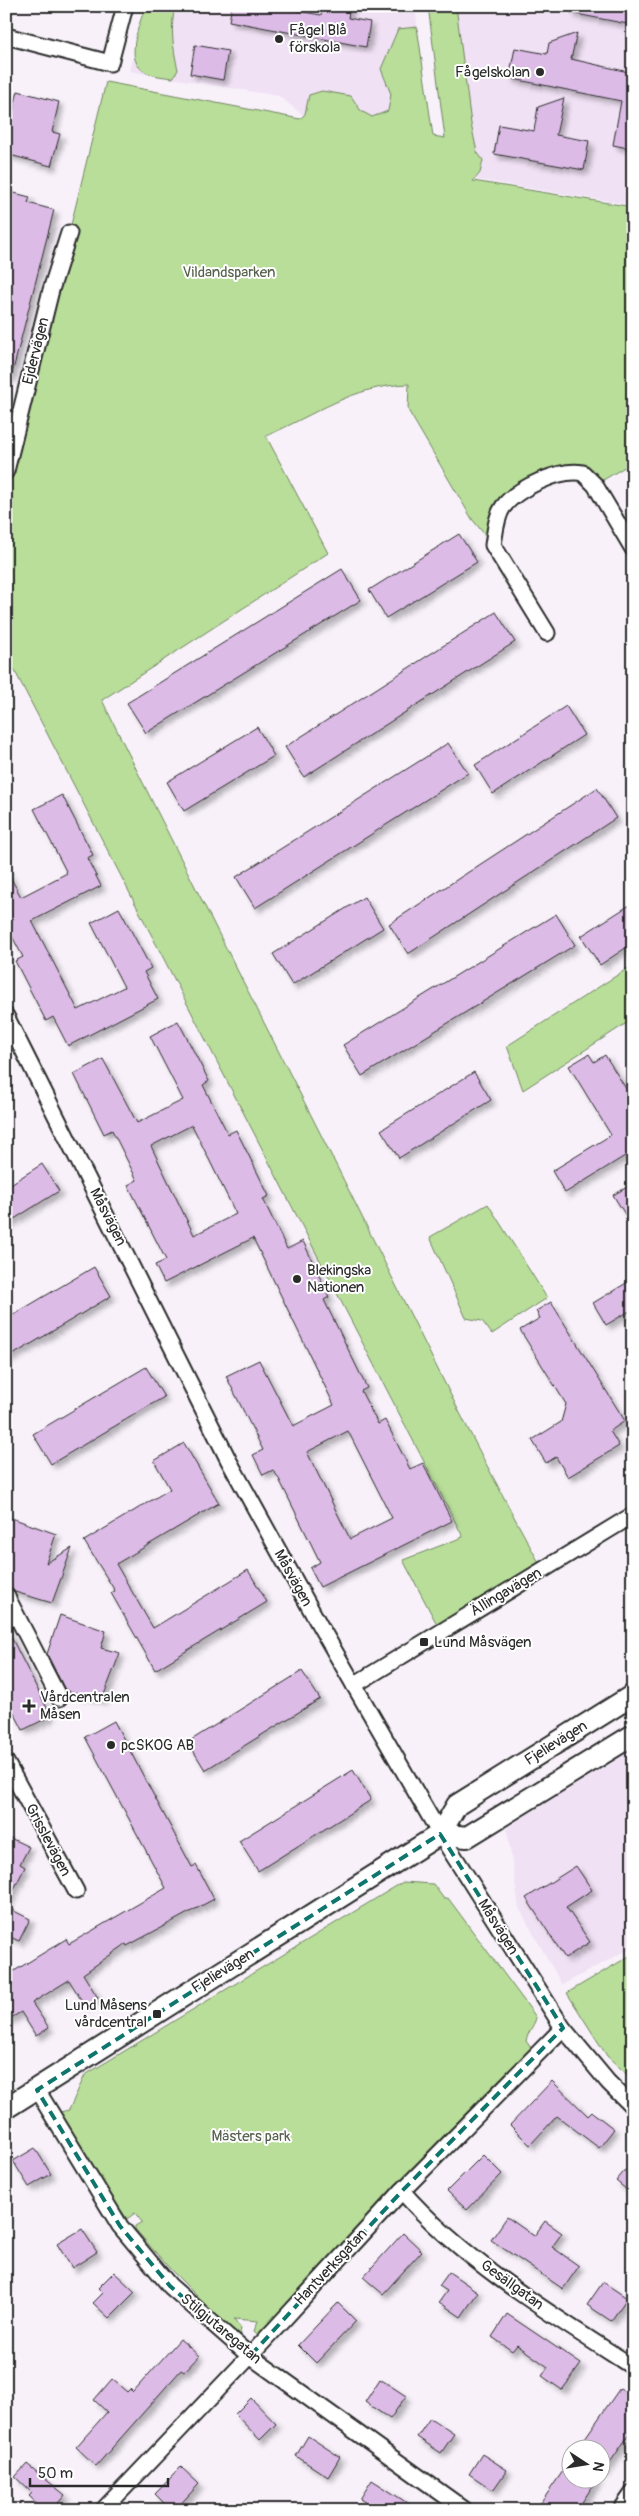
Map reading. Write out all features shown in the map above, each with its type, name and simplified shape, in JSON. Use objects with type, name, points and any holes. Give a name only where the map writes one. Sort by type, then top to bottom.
[{"type":"main road","name":"Fjelievägen","points":[[6,2108],[440,1834],[457,1804],[633,1695]]},
{"type":"main road","points":[[440,1834],[467,1837],[633,1735]]},
{"type":"street","points":[[6,36],[110,63],[125,6]]},
{"type":"street","name":"Ejdervägen","points":[[6,471],[51,290],[69,232]]},
{"type":"street","points":[[547,633],[493,545],[499,514],[503,507],[516,496],[536,484],[565,471],[583,473],[595,485],[633,549]]},
{"type":"street","name":"Måsvägen","points":[[6,1016],[229,1461],[354,1685],[440,1834],[563,2028],[608,2082],[633,2107]]},
{"type":"street","name":"Ällingavägen","points":[[354,1685],[633,1515]]},
{"type":"street","points":[[6,1595],[59,1698]]},
{"type":"street","name":"Grisslevägen","points":[[6,1762],[76,1891]]},
{"type":"street","name":"Hantverksgatan","points":[[104,2510],[250,2356],[402,2191],[563,2028]]},
{"type":"street","name":"Stilgjutaregatan","points":[[37,2090],[120,2226],[170,2286],[250,2356],[465,2510]]},
{"type":"street","name":"Gesällgatan","points":[[402,2191],[414,2205],[478,2261],[563,2322],[633,2368]]},
{"type":"street","points":[[621,2510],[633,2493]]},
{"type":"highlighted area","points":[[440,1834],[563,2028],[402,2191],[250,2356],[170,2286],[120,2226],[37,2090]]},
{"type":"shaded area","name":"Fågel Blå förskola","points":[[147,6],[415,6],[431,134],[308,119],[279,96],[129,71]]},
{"type":"shaded area","name":"Fågelskolan","points":[[439,6],[633,6],[633,205],[473,179]]},
{"type":"shaded area","points":[[633,1750],[633,1947],[562,1985],[519,1908],[507,1829]]},
{"type":"green space","points":[[145,6],[175,6],[173,38],[178,70],[173,78],[147,73],[135,60],[135,42]]},
{"type":"green space","name":"Vildandsparken","points":[[428,6],[456,6],[471,124],[477,152],[483,160],[480,173],[473,181],[633,207],[633,462],[595,485],[583,473],[516,496],[493,545],[472,519],[408,410],[409,384],[369,390],[335,402],[266,436],[328,553],[102,700],[455,1404],[543,1570],[441,1632],[403,1560],[463,1537],[6,654],[6,471],[69,233],[106,82],[300,119],[305,114],[309,95],[322,91],[351,96],[361,111],[372,117],[388,111],[391,94],[381,69],[398,29],[417,27],[433,136],[445,138]]},
{"type":"green space","points":[[633,965],[633,1019],[523,1090],[507,1046]]},
{"type":"green space","points":[[488,1204],[547,1298],[492,1334],[482,1321],[466,1318],[430,1237]]},
{"type":"green space","name":"Mästers park","points":[[403,1882],[433,1884],[444,1899],[448,1898],[536,2017],[526,2041],[531,2048],[260,2332],[257,2334],[254,2331],[258,2321],[234,2319],[241,2328],[239,2338],[171,2270],[135,2229],[135,2226],[142,2222],[135,2213],[127,2219],[106,2189],[60,2112],[69,2110],[85,2075]]},
{"type":"green space","points":[[633,1954],[633,2080],[607,2056],[567,1993]]},
{"type":"building","points":[[232,6],[282,6],[281,8],[321,15],[323,6],[350,6],[348,18],[370,22],[366,47],[229,21]]},
{"type":"building","points":[[571,6],[633,6],[633,25],[571,13]]},
{"type":"building","points":[[577,33],[571,59],[633,73],[633,149],[613,145],[621,101],[509,78],[515,48],[547,54],[549,43]]},
{"type":"building","points":[[195,45],[228,51],[223,80],[190,74]]},
{"type":"building","points":[[18,91],[59,102],[52,132],[60,134],[51,166],[6,154],[6,121],[10,122]]},
{"type":"building","points":[[564,98],[556,135],[589,141],[584,170],[494,154],[499,125],[534,131],[538,107]]},
{"type":"building","points":[[6,191],[30,197],[28,203],[54,210],[11,378],[6,377]]},
{"type":"building","points":[[459,534],[477,562],[386,618],[369,590]]},
{"type":"building","points":[[342,569],[361,600],[146,733],[127,703]]},
{"type":"building","points":[[496,612],[515,642],[304,777],[285,747]]},
{"type":"building","points":[[566,706],[584,735],[493,794],[475,765]]},
{"type":"building","points":[[257,727],[274,756],[184,811],[167,782]]},
{"type":"building","points":[[448,743],[468,773],[255,908],[236,877]]},
{"type":"building","points":[[597,788],[616,818],[408,954],[389,924]]},
{"type":"building","points":[[62,795],[93,855],[87,858],[101,886],[32,921],[78,1010],[124,987],[91,923],[119,908],[151,968],[144,972],[158,999],[68,1046],[53,1017],[46,1021],[15,961],[23,957],[6,925],[6,869],[21,897],[67,873],[34,809]]},
{"type":"building","points":[[364,897],[383,928],[292,985],[273,954]]},
{"type":"building","points":[[633,903],[633,943],[600,965],[581,936]]},
{"type":"building","points":[[556,914],[575,945],[362,1076],[343,1045]]},
{"type":"building","points":[[178,1021],[209,1081],[203,1085],[228,1134],[236,1130],[269,1196],[263,1199],[287,1249],[303,1241],[329,1297],[324,1300],[367,1388],[361,1391],[378,1424],[385,1420],[410,1469],[423,1463],[452,1521],[320,1587],[310,1568],[320,1562],[278,1477],[273,1470],[263,1475],[253,1455],[263,1450],[226,1376],[259,1360],[293,1426],[334,1405],[253,1238],[164,1283],[155,1265],[166,1260],[128,1185],[137,1180],[112,1130],[104,1134],[74,1074],[103,1059],[137,1123],[183,1100],[150,1036]],"holes":[[[192,1125],[236,1214],[194,1235],[151,1146]],[[348,1431],[392,1518],[350,1539],[307,1452]]]},
{"type":"building","points":[[589,1054],[594,1062],[605,1055],[633,1100],[633,1151],[565,1193],[552,1171],[611,1135],[569,1066]]},
{"type":"building","points":[[474,1072],[491,1100],[399,1158],[381,1130]]},
{"type":"building","points":[[42,1164],[59,1191],[6,1224],[6,1187]]},
{"type":"building","points":[[633,1184],[633,1227],[613,1195]]},
{"type":"building","points":[[94,1267],[111,1296],[6,1359],[6,1319]]},
{"type":"building","points":[[633,1279],[633,1309],[606,1325],[593,1303]]},
{"type":"building","points":[[551,1302],[625,1421],[610,1431],[619,1446],[568,1477],[556,1457],[546,1463],[532,1440],[561,1422],[566,1404],[520,1330],[540,1318],[536,1311]]},
{"type":"building","points":[[146,1367],[164,1397],[51,1464],[33,1434]]},
{"type":"building","points":[[184,1443],[219,1503],[116,1564],[153,1628],[248,1570],[267,1602],[155,1670],[111,1593],[115,1591],[84,1541],[170,1489],[154,1461]]},
{"type":"building","points":[[6,1516],[56,1534],[46,1563],[72,1548],[52,1603],[15,1592],[6,1586]]},
{"type":"building","points":[[60,1615],[106,1631],[101,1648],[120,1653],[102,1700],[65,1690],[47,1654]]},
{"type":"building","name":"Vårdcentralen Måsen","points":[[6,1627],[51,1716],[23,1730],[6,1697]]},
{"type":"building","points":[[302,1671],[320,1699],[205,1770],[188,1742]]},
{"type":"building","points":[[114,1721],[192,1867],[196,1865],[214,1899],[127,1946],[126,1944],[83,1974],[98,1998],[85,2006],[69,1980],[32,2003],[49,2028],[36,2036],[21,2012],[6,2021],[6,1976],[66,1939],[69,1944],[166,1888],[85,1737]]},
{"type":"building","points":[[353,1770],[371,1800],[258,1871],[239,1841]]},
{"type":"building","points":[[6,1836],[29,1847],[20,1864],[25,1867],[6,1905]]},
{"type":"building","points":[[576,1866],[592,1890],[566,1907],[590,1942],[565,1958],[526,1898]]},
{"type":"building","points":[[6,1907],[30,1919],[19,1941],[6,1935]]},
{"type":"building","points":[[552,2081],[588,2116],[592,2112],[614,2129],[599,2148],[557,2116],[530,2145],[510,2125]]},
{"type":"building","points":[[35,2148],[51,2174],[29,2187],[13,2161]]},
{"type":"building","points":[[483,2155],[502,2174],[467,2210],[447,2191]]},
{"type":"building","points":[[633,2161],[633,2195],[616,2181]]},
{"type":"building","points":[[507,2217],[534,2236],[545,2221],[562,2233],[552,2247],[579,2266],[563,2289],[491,2240]]},
{"type":"building","points":[[82,2229],[97,2252],[72,2268],[57,2244]]},
{"type":"building","points":[[403,2233],[422,2251],[383,2294],[363,2277]]},
{"type":"building","points":[[114,2272],[135,2292],[109,2318],[93,2303],[103,2293],[98,2288]]},
{"type":"building","points":[[449,2272],[478,2292],[461,2317],[439,2302],[447,2291],[439,2286]]},
{"type":"building","points":[[603,2282],[627,2298],[611,2321],[587,2305]]},
{"type":"building","points":[[338,2303],[356,2321],[316,2363],[298,2345]]},
{"type":"building","points":[[507,2314],[581,2364],[562,2390],[542,2376],[548,2367],[517,2345],[512,2351],[492,2337]]},
{"type":"building","points":[[180,2339],[199,2356],[184,2372],[181,2370],[96,2466],[76,2447],[107,2412],[94,2400],[112,2379],[127,2392],[130,2389],[133,2392]]},
{"type":"building","points":[[380,2379],[406,2396],[390,2419],[365,2402]]},
{"type":"building","points":[[620,2388],[633,2397],[633,2429],[612,2459],[612,2438],[585,2438]]},
{"type":"building","points":[[251,2398],[276,2424],[260,2440],[235,2414]]},
{"type":"building","points":[[430,2418],[454,2434],[441,2453],[417,2437]]},
{"type":"building","points":[[308,2436],[340,2457],[328,2477],[296,2456]]},
{"type":"building","points":[[482,2454],[507,2470],[493,2490],[469,2474]]},
{"type":"building","points":[[27,2464],[65,2495],[52,2510],[44,2510],[29,2496],[32,2493],[15,2477]]},
{"type":"building","points":[[181,2467],[199,2484],[175,2510],[171,2510],[155,2494]]},
{"type":"building","points":[[562,2472],[562,2488],[591,2488],[577,2510],[536,2510]]},
{"type":"building","points":[[372,2480],[418,2510],[362,2510],[366,2503],[360,2499]]},
{"type":"place","name":"Fågel Blå förskola","points":[[279,39]]},
{"type":"place","name":"Fågelskolan","points":[[540,72]]},
{"type":"place","name":"Blekingska Nationen","points":[[297,1279]]},
{"type":"place","name":"Lund Måsvägen","points":[[424,1642]]},
{"type":"place","name":"Vårdcentralen Måsen","points":[[29,1706]]},
{"type":"place","name":"pcSKOG AB","points":[[111,1745]]},
{"type":"place","name":"Lund Måsens vårdcentral","points":[[157,2014]]}]
